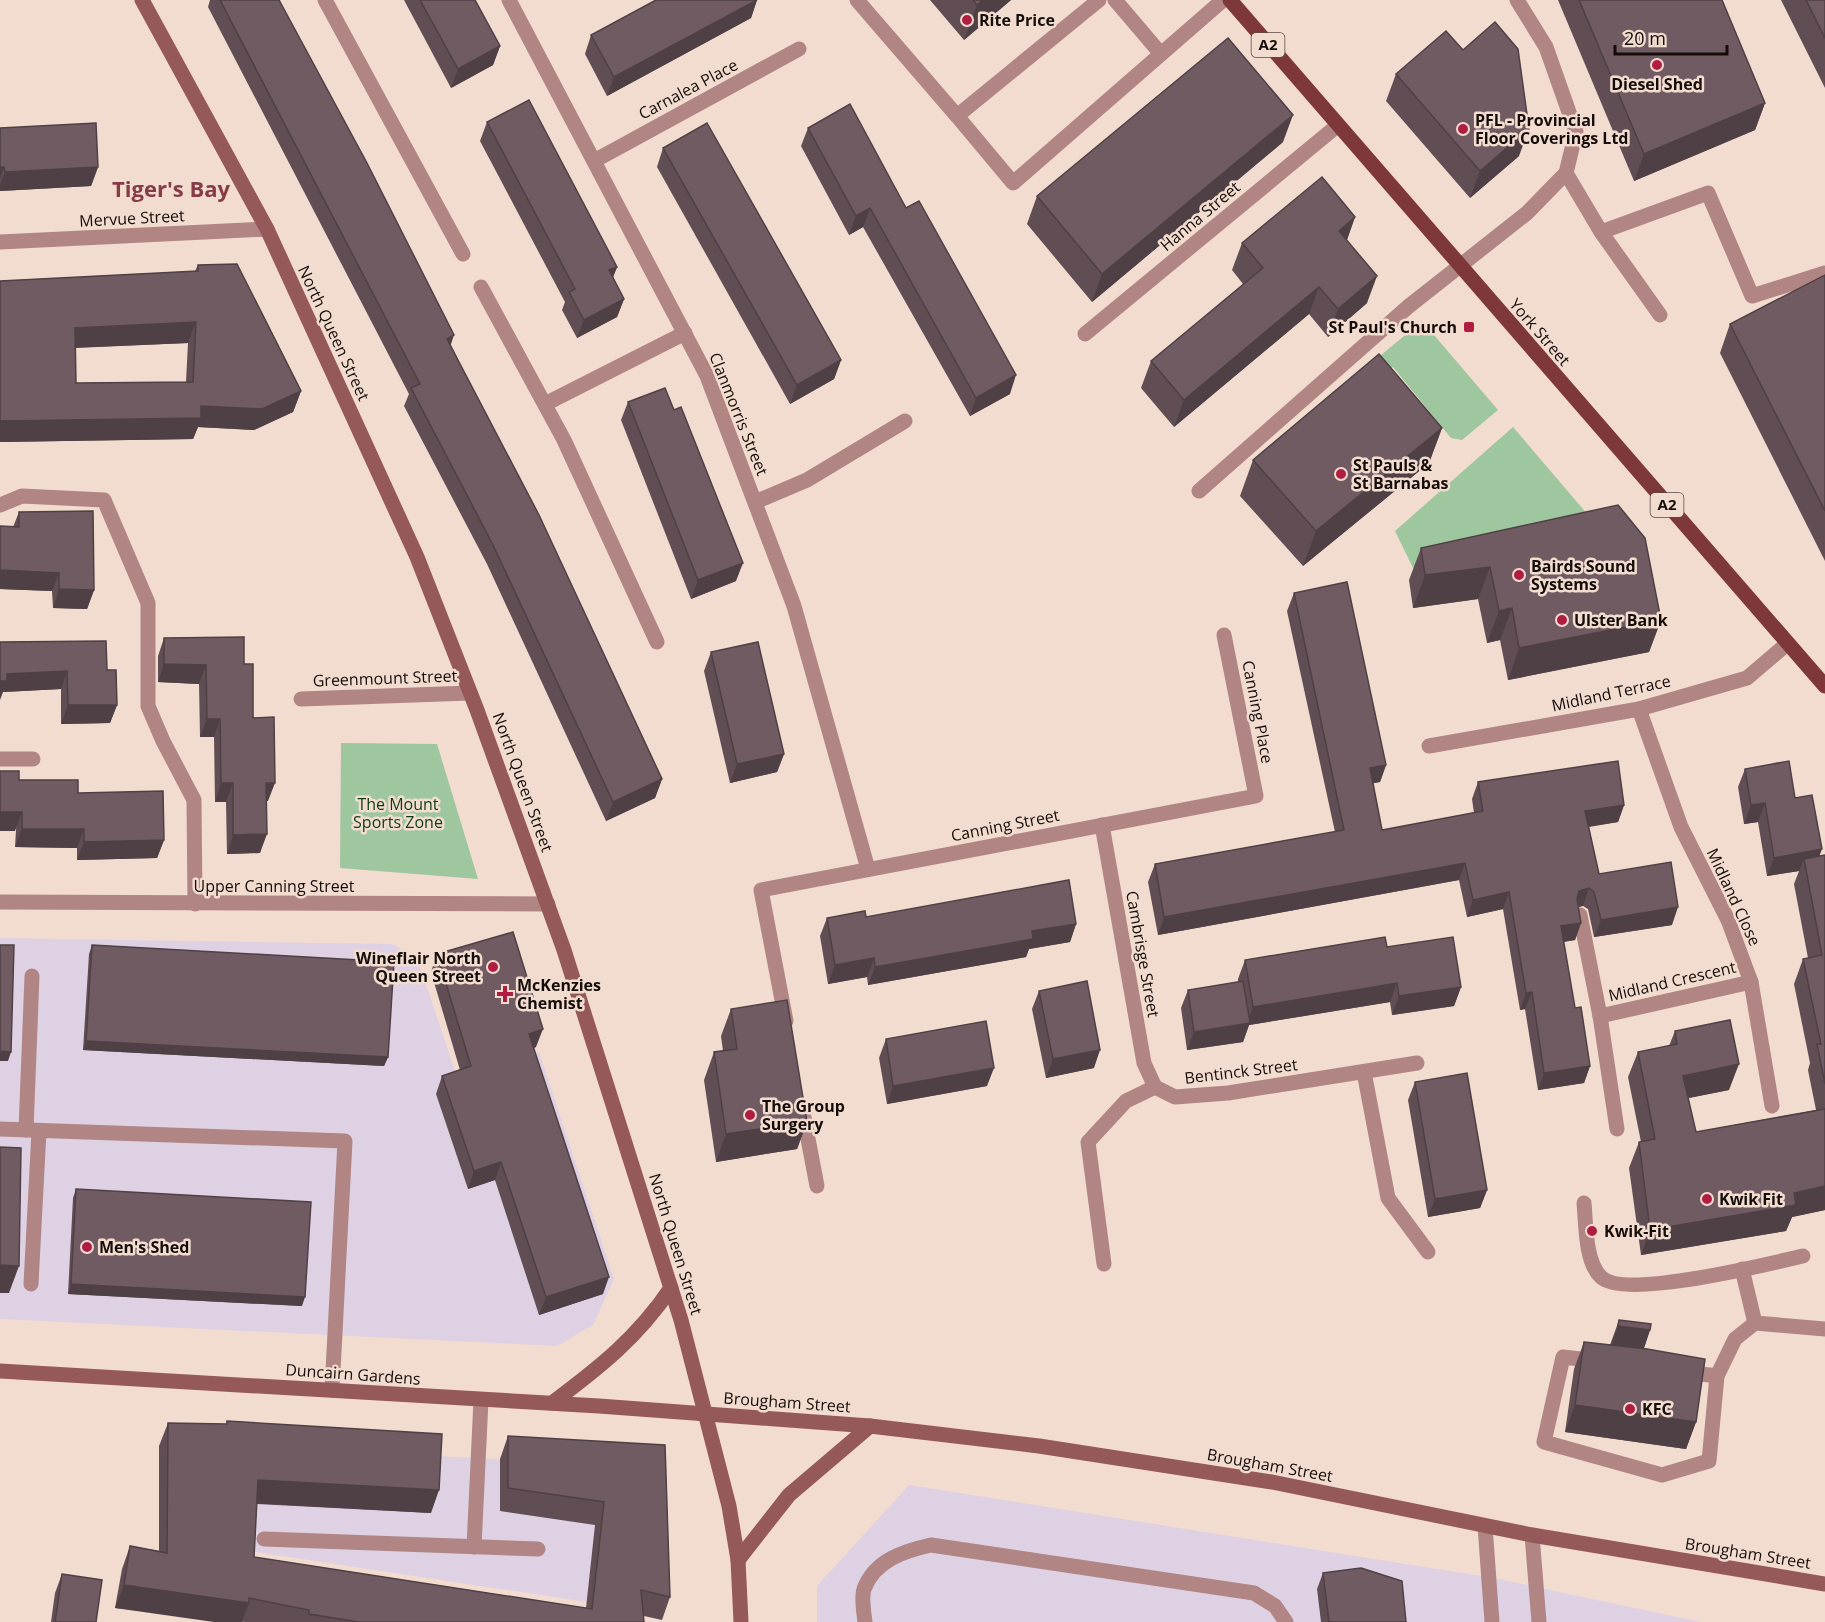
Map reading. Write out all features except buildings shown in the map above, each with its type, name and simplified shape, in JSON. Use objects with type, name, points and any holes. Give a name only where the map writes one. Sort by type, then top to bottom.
[{"type":"main road","name":"York Street","points":[[1230,0],[1825,686]]},
{"type":"street","name":"North Queen Street","points":[[142,0],[267,229],[417,556],[548,904],[671,1288],[705,1414],[729,1506],[738,1560],[741,1622]]},
{"type":"street","points":[[325,0],[463,254]]},
{"type":"street","name":"Clanmorris Street","points":[[509,0],[707,376],[794,606],[868,869]]},
{"type":"street","points":[[857,0],[1013,183],[1223,0]]},
{"type":"street","points":[[957,116],[1099,0]]},
{"type":"street","points":[[1115,0],[1161,54]]},
{"type":"street","points":[[1199,491],[1409,306],[1527,213],[1566,173],[1576,132],[1546,47],[1517,0]]},
{"type":"street","name":"Carnalea Place","points":[[594,161],[799,49]]},
{"type":"street","name":"Hanna Street","points":[[1085,333],[1337,126]]},
{"type":"street","points":[[1566,173],[1601,232],[1660,315]]},
{"type":"street","points":[[1601,232],[1708,193],[1752,296],[1825,273]]},
{"type":"street","name":"Mervue Street","points":[[0,242],[267,229]]},
{"type":"street","points":[[481,287],[564,440],[657,642]]},
{"type":"street","points":[[544,404],[685,333]]},
{"type":"street","points":[[755,502],[807,480],[905,421]]},
{"type":"street","points":[[0,506],[22,496],[104,500],[148,603],[147,706],[194,800],[195,904]]},
{"type":"street","name":"Canning Place","points":[[1224,635],[1256,796]]},
{"type":"street","name":"Midland Terrace","points":[[1429,746],[1639,709],[1747,678],[1787,644]]},
{"type":"street","name":"Greenmount Street","points":[[301,699],[470,693]]},
{"type":"street","name":"Midland Close","points":[[1639,709],[1681,827],[1728,920],[1751,982],[1772,1106]]},
{"type":"street","points":[[0,759],[33,759]]},
{"type":"street","name":"Canning Street","points":[[789,1041],[761,890],[1256,796]]},
{"type":"street","name":"Cambrisge Street","points":[[1102,825],[1144,1063],[1155,1087]]},
{"type":"street","name":"Upper Canning Street","points":[[0,902],[548,904]]},
{"type":"street","name":"Midland Crescent","points":[[1580,915],[1600,1016],[1617,1129]]},
{"type":"street","points":[[31,1284],[32,976]]},
{"type":"street","name":"Midland Crescent","points":[[1600,1016],[1751,982]]},
{"type":"street","name":"Bentinck Street","points":[[1155,1087],[1175,1096],[1228,1093],[1417,1062]]},
{"type":"street","points":[[1364,1072],[1388,1198],[1428,1252]]},
{"type":"street","points":[[1104,1264],[1088,1142],[1126,1101],[1155,1087]]},
{"type":"street","points":[[800,1095],[817,1186]]},
{"type":"street","points":[[0,1129],[345,1141],[332,1390]]},
{"type":"street","points":[[1584,1203],[1588,1252],[1601,1278],[1620,1286],[1652,1285],[1803,1256]]},
{"type":"street","points":[[1742,1269],[1755,1323]]},
{"type":"street","points":[[552,1403],[628,1342],[650,1319],[671,1288]]},
{"type":"street","points":[[1611,1363],[1563,1357],[1544,1442],[1662,1475],[1709,1461],[1717,1376],[1735,1339],[1755,1323],[1825,1329]]},
{"type":"street","points":[[1670,1370],[1717,1376]]},
{"type":"street","name":"Duncairn Gardens","points":[[0,1371],[705,1414]]},
{"type":"street","points":[[474,1547],[481,1400]]},
{"type":"street","name":"Brougham Street","points":[[705,1414],[870,1426],[1039,1446],[1272,1482],[1485,1526],[1825,1584]]},
{"type":"street","points":[[738,1560],[789,1495],[870,1426]]},
{"type":"street","points":[[1485,1526],[1492,1622]]},
{"type":"street","points":[[1532,1534],[1539,1622]]},
{"type":"street","points":[[264,1539],[538,1550]]},
{"type":"street","points":[[865,1622],[863,1591],[877,1568],[902,1552],[931,1545],[1254,1593],[1275,1606],[1286,1622]]},
{"type":"shaded area","points":[[0,938],[393,944],[418,960],[458,1080],[539,1052],[614,1279],[593,1325],[557,1346],[0,1319]]},
{"type":"shaded area","points":[[219,1444],[656,1468],[662,1620],[587,1602],[215,1546]]},
{"type":"shaded area","points":[[909,1485],[1494,1578],[1700,1622],[817,1622],[817,1586]]},
{"type":"green space","points":[[1422,321],[1498,410],[1462,440],[1451,438],[1393,367],[1372,381],[1362,371]]},
{"type":"green space","points":[[1513,427],[1606,536],[1416,574],[1395,531]]},
{"type":"green space","name":"The Mount Sports Zone","points":[[341,743],[437,744],[478,879],[340,868]]},
{"type":"place","name":"Rite Price","points":[[967,20]]},
{"type":"place","name":"Diesel Shed","points":[[1657,65]]},
{"type":"place","name":"PFL - Provincial Floor Coverings Ltd","points":[[1463,129]]},
{"type":"place","name":"St Paul's Church","points":[[1469,327]]},
{"type":"place","name":"St Pauls & St Barnabas","points":[[1341,474]]},
{"type":"place","name":"Bairds Sound Systems","points":[[1519,575]]},
{"type":"place","name":"Ulster Bank","points":[[1562,620]]},
{"type":"place","name":"Wineflair North Queen Street","points":[[493,967]]},
{"type":"place","name":"McKenzies Chemist","points":[[505,994]]},
{"type":"place","name":"The Group Surgery","points":[[750,1115]]},
{"type":"place","name":"Kwik Fit","points":[[1707,1199]]},
{"type":"place","name":"Kwik-Fit","points":[[1592,1231]]},
{"type":"place","name":"Men's Shed","points":[[87,1247]]},
{"type":"place","name":"KFC","points":[[1630,1409]]},
{"type":"district","name":"Tiger's Bay","points":[[171,189]]}]
